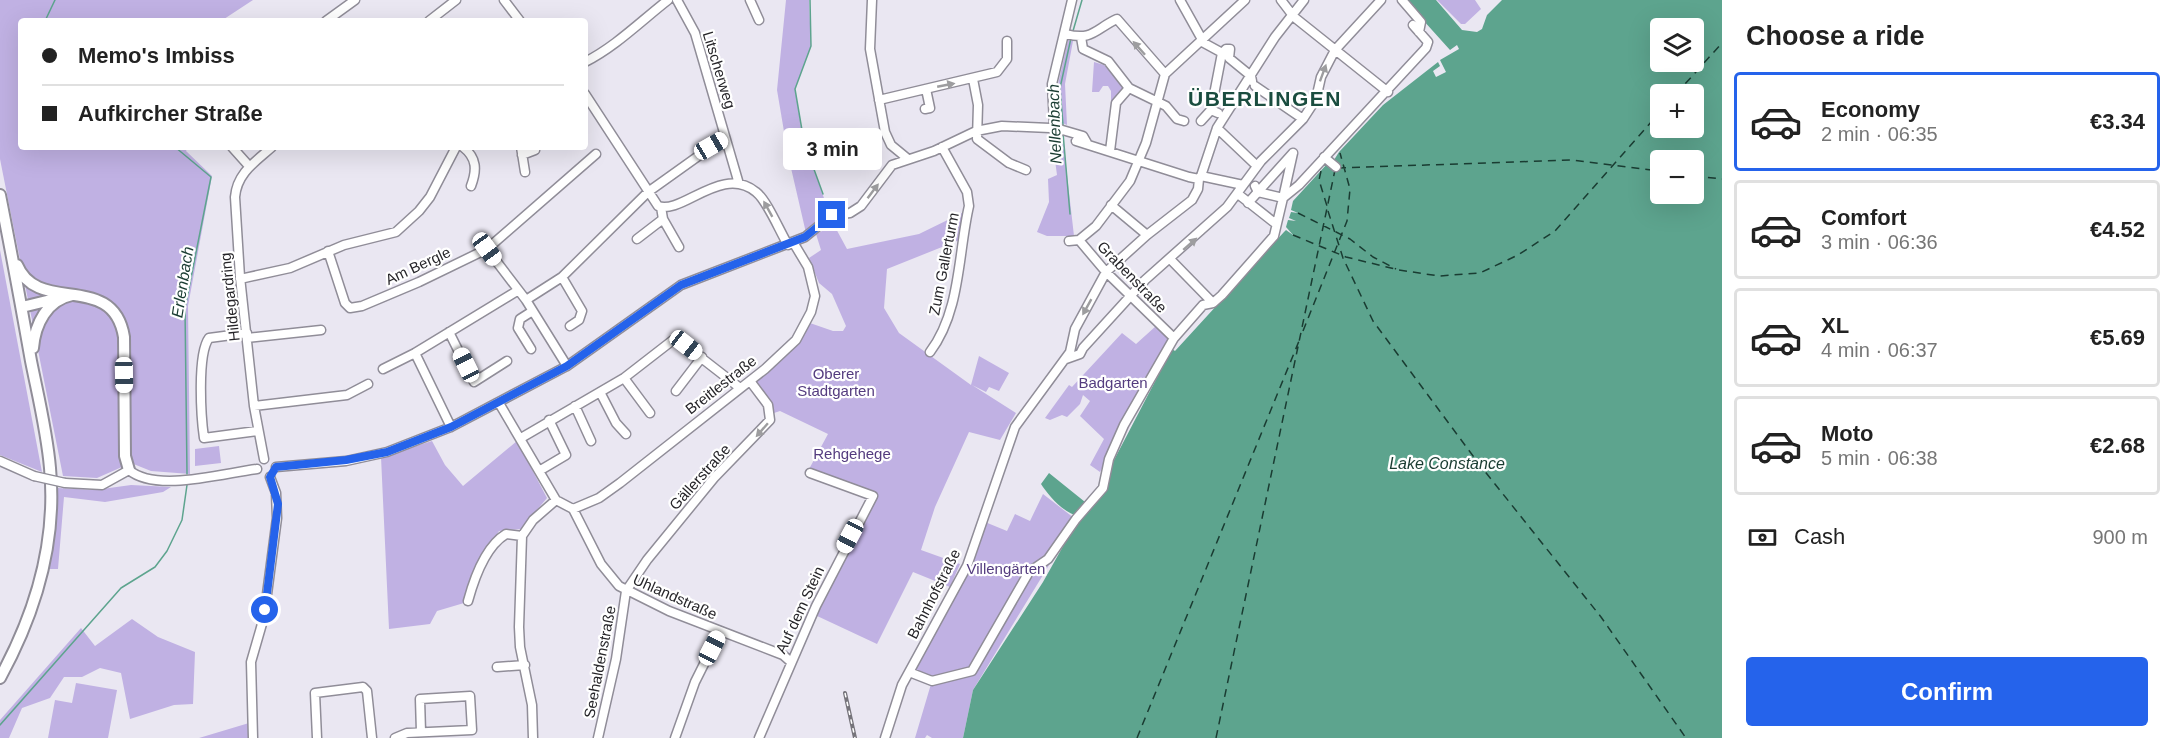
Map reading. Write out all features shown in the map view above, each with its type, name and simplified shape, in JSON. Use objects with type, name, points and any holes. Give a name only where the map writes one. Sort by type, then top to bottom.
[{"type":"main road","points":[[0,195],[48,452],[50,521],[44,564],[34,600],[0,678]]},
{"type":"main road","points":[[11,248],[18,269],[26,280],[37,288],[65,295]]},
{"type":"main road","points":[[32,363],[34,336],[39,321],[54,303],[65,295]]},
{"type":"main road","points":[[21,304],[65,295],[78,295],[92,297],[116,315],[123,331],[125,456],[129,470]]},
{"type":"street","points":[[330,18],[355,0]]},
{"type":"street","points":[[433,18],[456,0]]},
{"type":"street","points":[[504,0],[518,18]]},
{"type":"street","points":[[588,60],[607,50],[668,0]]},
{"type":"street","name":"Litscherweg","points":[[677,0],[695,33],[739,184]]},
{"type":"street","points":[[750,0],[759,20]]},
{"type":"street","points":[[872,0],[870,49],[879,100],[891,145],[908,159]]},
{"type":"street","points":[[1055,128],[1053,84],[1073,36],[1072,0]]},
{"type":"street","points":[[1180,0],[1203,40],[1226,56],[1253,82],[1303,119]]},
{"type":"street","points":[[1148,235],[1111,205],[1130,181],[1139,160],[1165,74],[1245,0]]},
{"type":"street","points":[[1281,0],[1292,14],[1388,92]]},
{"type":"street","points":[[1072,350],[1076,329],[1107,272],[1192,200],[1198,189],[1217,129],[1253,82],[1292,14],[1304,0]]},
{"type":"street","points":[[1072,350],[1079,343],[1083,348],[1130,296],[1220,216],[1257,166],[1303,119],[1316,99],[1324,70],[1335,50],[1381,0]]},
{"type":"street","points":[[1283,198],[1388,92],[1426,48],[1428,42],[1416,28],[1421,22],[1402,0]]},
{"type":"street","points":[[1073,36],[1096,33],[1117,19],[1165,74]]},
{"type":"street","points":[[1073,36],[1083,49],[1107,61],[1129,88],[1184,121]]},
{"type":"street","points":[[879,100],[997,72],[1007,59],[1007,41]]},
{"type":"street","points":[[1201,121],[1214,111],[1226,56]]},
{"type":"street","points":[[973,79],[978,113],[977,139],[987,148],[1026,170]]},
{"type":"street","points":[[1110,151],[1116,103],[1129,88]]},
{"type":"street","points":[[926,89],[930,108],[926,109]]},
{"type":"street","points":[[588,99],[648,192],[661,207],[663,219],[679,247]]},
{"type":"street","points":[[276,467],[346,460],[387,452],[451,427],[567,366],[681,285],[790,243],[814,231],[832,215],[856,210],[892,165],[942,147],[976,131],[1002,126],[1055,128],[1071,137],[1083,136],[1087,143],[1110,151],[1240,190],[1248,203],[1276,224]]},
{"type":"street","points":[[1217,129],[1257,166]]},
{"type":"street","points":[[526,300],[562,277],[606,230],[648,192],[725,137]]},
{"type":"street","name":"Zum Gallerturm","points":[[930,352],[940,337],[949,315],[969,206],[967,192],[942,147]]},
{"type":"street","points":[[235,150],[249,166]]},
{"type":"street","name":"Hildegardring","points":[[264,459],[254,406],[240,279],[235,197],[239,179],[249,166],[268,150]]},
{"type":"street","points":[[240,279],[291,268],[328,251],[352,243],[383,237],[403,228],[430,197],[454,150]]},
{"type":"street","points":[[465,150],[474,161],[476,171],[471,186]]},
{"type":"street","points":[[525,172],[522,151],[536,150]]},
{"type":"street","points":[[1282,151],[1293,153]]},
{"type":"street","points":[[1248,203],[1257,189],[1293,153]]},
{"type":"street","points":[[909,672],[932,681],[972,671],[1025,578],[1034,567],[1048,559],[1076,519],[1103,488],[1110,459],[1124,425],[1174,338],[1203,305],[1215,303],[1274,236],[1293,153]]},
{"type":"street","name":"Am Bergle","points":[[328,251],[345,303],[353,308],[419,282],[487,249],[596,154]]},
{"type":"street","points":[[1324,157],[1336,167]]},
{"type":"street","points":[[661,207],[681,202],[710,188],[739,184]]},
{"type":"street","name":"Breitlestraße","points":[[573,509],[599,498],[750,381],[795,340],[811,312],[815,296],[812,278],[758,192],[739,184]]},
{"type":"street","points":[[1257,189],[1283,198]]},
{"type":"street","name":"Grabenstraße","points":[[1111,205],[1096,226],[1074,240],[1174,338]]},
{"type":"street","points":[[637,239],[663,219]]},
{"type":"street","points":[[487,249],[526,300],[531,312],[567,366]]},
{"type":"street","points":[[1171,260],[1215,303]]},
{"type":"street","points":[[562,277],[582,311],[579,320],[570,326]]},
{"type":"street","points":[[383,369],[415,353],[518,291]]},
{"type":"street","points":[[531,312],[520,319],[518,328],[531,350]]},
{"type":"street","points":[[257,431],[204,438],[200,410],[203,404],[201,382],[204,373],[204,345],[209,338],[321,330]]},
{"type":"street","points":[[449,332],[474,382],[507,361]]},
{"type":"street","points":[[521,438],[624,378],[673,340],[686,345],[740,388]]},
{"type":"street","name":"Bahnhofstraße","points":[[885,738],[895,699],[967,566],[1015,427],[1072,350]]},
{"type":"street","points":[[415,353],[451,427]]},
{"type":"street","points":[[676,391],[702,357]]},
{"type":"street","points":[[624,378],[650,413]]},
{"type":"street","name":"Gällerstraße","points":[[626,591],[647,560],[714,478],[767,425],[771,414],[768,405],[750,381]]},
{"type":"street","points":[[254,406],[347,395],[368,384]]},
{"type":"street","points":[[600,392],[616,423],[626,434]]},
{"type":"street","points":[[500,403],[556,500],[573,509]]},
{"type":"street","points":[[575,406],[591,441]]},
{"type":"street","points":[[539,471],[566,454],[549,420]]},
{"type":"street","points":[[270,477],[261,476],[257,469],[259,462],[270,459],[276,467]]},
{"type":"street","points":[[0,461],[34,476],[64,483],[102,484],[129,470],[141,478],[166,481],[257,469]]},
{"type":"street","points":[[270,477],[276,467]]},
{"type":"street","name":"Auf dem Stein","points":[[759,738],[791,662],[844,548],[873,496],[810,473]]},
{"type":"street","points":[[253,738],[250,662],[264,616],[277,518],[276,493],[270,477]]},
{"type":"street","points":[[533,738],[532,705],[520,647],[522,536],[533,520],[556,500]]},
{"type":"street","name":"Uhlandstraße","points":[[573,509],[601,564],[626,591],[720,632],[783,655],[791,662]]},
{"type":"street","points":[[468,601],[473,582],[498,541],[506,534],[522,536]]},
{"type":"street","name":"Seehaldenstraße","points":[[598,738],[616,659],[626,591]]},
{"type":"street","points":[[675,738],[695,682],[720,632]]},
{"type":"street","points":[[497,667],[525,665]]},
{"type":"street","points":[[317,738],[315,693],[363,687],[367,690],[372,738]]},
{"type":"street","points":[[395,738],[402,733],[472,730],[470,696],[420,699],[421,732]]},
{"type":"green space","points":[[0,0],[253,0],[226,18],[18,18],[18,150],[186,150],[212,176],[188,306],[190,474],[151,471],[131,463],[97,478],[63,476],[0,159]]},
{"type":"green space","points":[[786,0],[809,0],[811,46],[795,89],[803,140],[829,212],[806,233],[788,155],[777,90]]},
{"type":"green space","points":[[1437,0],[1475,0],[1481,9],[1465,24],[1461,24]]},
{"type":"green space","points":[[1068,40],[1073,41],[1065,84],[1067,125],[1060,122],[1057,89]]},
{"type":"green space","points":[[1094,62],[1104,65],[1126,89],[1113,110],[1111,110],[1111,91],[1108,86],[1103,86],[1099,92],[1092,92]]},
{"type":"green space","points":[[1052,138],[1063,140],[1074,236],[1047,236],[1037,232],[1049,202],[1048,179],[1057,175]]},
{"type":"green space","points":[[966,211],[962,239],[887,269],[884,308],[899,333],[971,385],[979,356],[1009,373],[999,391],[989,387],[986,392],[972,385],[1016,413],[1000,440],[969,432],[935,507],[921,550],[960,564],[950,587],[913,572],[877,644],[815,615],[877,497],[808,471],[828,434],[780,411],[771,414],[750,381],[765,369],[807,322],[833,331],[843,331],[846,326],[832,294],[819,283],[809,258],[821,250],[816,234],[834,225],[847,249],[919,234]]},
{"type":"green space","points":[[0,250],[42,472],[0,455]]},
{"type":"green space","name":"Badgarten","points":[[1156,326],[1171,340],[1100,472],[1090,465],[1104,439],[1080,416],[1090,401],[1083,395],[1080,404],[1067,417],[1062,415],[1050,420],[1045,418],[1069,385],[1072,387],[1122,333],[1136,344]]},
{"type":"green space","points":[[432,441],[445,465],[463,486],[517,441],[547,498],[521,529],[499,531],[473,573],[464,603],[437,611],[430,624],[389,629],[381,457]]},
{"type":"green space","points":[[219,446],[221,463],[195,466],[195,449]]},
{"type":"green space","points":[[131,485],[171,487],[163,492],[105,502],[64,497],[58,569],[49,569],[56,528],[58,488],[95,490]]},
{"type":"green space","name":"Villengärten","points":[[1043,494],[1074,518],[1057,552],[973,690],[963,738],[932,738],[927,735],[925,738],[915,738],[931,684],[912,676],[971,567],[985,522],[1007,531],[1015,514],[1030,521]]},
{"type":"green space","points":[[132,619],[158,637],[195,652],[193,704],[174,705],[130,719],[121,673],[100,668],[82,677],[64,677],[50,698],[22,708],[9,738],[0,738],[0,720],[81,628],[95,646]]},
{"type":"green space","points":[[76,683],[117,690],[108,738],[48,738],[55,700],[72,703]]},
{"type":"green space","points":[[249,723],[249,738],[199,738]]},
{"type":"water","name":"Lake Constance","points":[[1405,0],[1436,0],[1462,30],[1477,32],[1482,29],[1487,15],[1502,0],[1722,0],[1722,738],[963,738],[973,690],[1043,582],[1080,516],[1063,509],[1041,484],[1049,473],[1090,506],[1172,349],[1175,351],[1286,230],[1293,235],[1286,227],[1288,220],[1296,221],[1289,218],[1291,212],[1298,213],[1291,210],[1293,201],[1327,164],[1333,170],[1339,165],[1334,160],[1339,152],[1383,105],[1438,62],[1440,66],[1433,71],[1436,77],[1446,72],[1440,60],[1459,49],[1457,45],[1450,50]]},
{"type":"waterway","name":"Erlenbach","points":[[46,18],[55,0]]},
{"type":"waterway","points":[[810,0],[811,46],[795,89],[804,142],[823,194]]},
{"type":"waterway","name":"Nellenbach","points":[[1073,31],[1082,0]]},
{"type":"waterway","name":"Nellenbach","points":[[1063,125],[1060,88],[1071,38]]},
{"type":"waterway","name":"Nellenbach","points":[[1063,133],[1070,214]]},
{"type":"waterway","name":"Erlenbach","points":[[179,150],[211,177],[185,308],[187,474]]},
{"type":"waterway","name":"Erlenbach","points":[[0,725],[121,588],[155,567],[167,551],[182,520],[187,485]]},
{"type":"ferry route","points":[[1685,84],[1722,43]]},
{"type":"ferry route","points":[[1293,235],[1346,257],[1399,270],[1439,276],[1480,273],[1518,255],[1555,231],[1650,123]]},
{"type":"ferry route","points":[[1303,331],[1347,221],[1350,189],[1340,153]]},
{"type":"ferry route","points":[[1338,168],[1572,160],[1650,170]]},
{"type":"ferry route","points":[[1216,738],[1335,170]]},
{"type":"ferry route","points":[[1321,171],[1319,180],[1327,206]]},
{"type":"ferry route","points":[[1704,177],[1722,179]]},
{"type":"ferry route","points":[[1328,211],[1343,258],[1373,321],[1479,464],[1601,617],[1686,738]]},
{"type":"ferry route","points":[[1298,213],[1350,239],[1373,257],[1396,269]]},
{"type":"ferry route","points":[[1137,738],[1299,341]]},
{"type":"railway","points":[[845,693],[855,738]]},
{"type":"district","name":"ÜBERLINGEN","points":[[1265,99]]},
{"type":"route","points":[[265,610],[278,504],[270,477],[274,474],[276,467],[346,460],[387,452],[451,427],[567,366],[670,291],[696,278],[805,237],[832,215]]},
{"type":"park label","name":"Oberer Stadtgarten","points":[[836,382]]},
{"type":"park label","name":"Rehgehege","points":[[852,454]]}]
